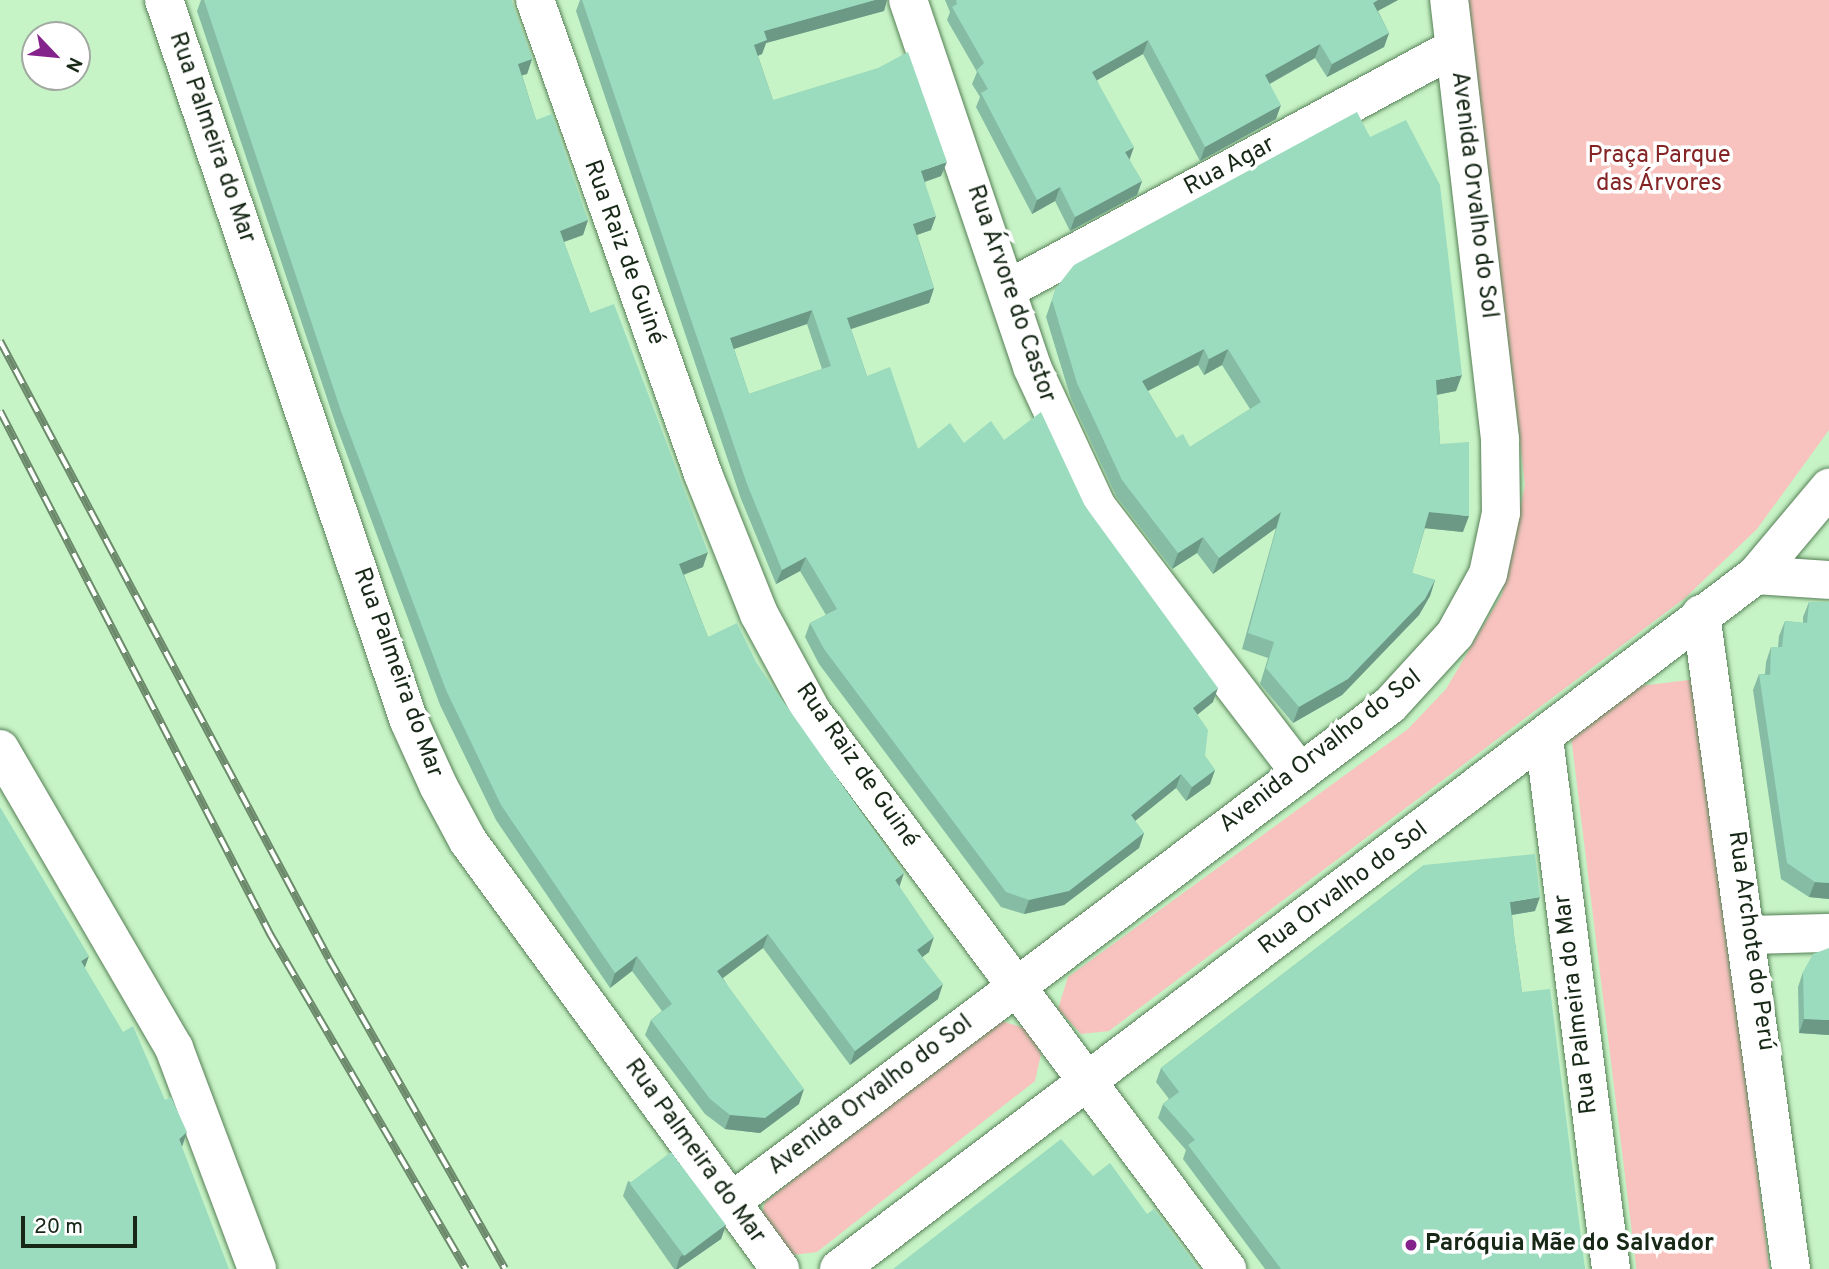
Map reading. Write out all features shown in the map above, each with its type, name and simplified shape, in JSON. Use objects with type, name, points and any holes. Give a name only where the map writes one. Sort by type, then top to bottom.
[{"type":"street","name":"Rua Palmeira do Mar","points":[[164,0],[409,721],[439,787],[468,841],[780,1269]]},
{"type":"street","name":"Rua Raiz de Guiné","points":[[535,0],[759,614],[812,712],[1227,1269]]},
{"type":"street","name":"Rua Árvore do Castor","points":[[908,0],[1008,289],[1032,367],[1097,506],[1299,771]]},
{"type":"street","name":"Avenida Orvalho do Sol","points":[[731,1202],[1299,771],[1431,667],[1488,574],[1501,513],[1500,439],[1448,0]]},
{"type":"street","name":"Rua Agar","points":[[1008,289],[1454,48]]},
{"type":"street","name":"Rua Orvalho do Sol","points":[[839,1269],[1756,575],[1829,488]]},
{"type":"street","points":[[1756,575],[1829,580]]},
{"type":"street","name":"Rua Archote do Perú","points":[[1701,614],[1750,935],[1791,1269]]},
{"type":"street","name":"Rua Palmeira do Mar","points":[[1544,738],[1611,1269]]},
{"type":"street","points":[[0,749],[174,1048],[257,1269]]},
{"type":"street","points":[[1750,935],[1829,933]]},
{"type":"green space","name":"Praça Parque das Árvores","points":[[1468,0],[1829,0],[1829,430],[1757,529],[1685,598],[1109,1031],[1081,1034],[1058,1009],[1068,977],[1408,729],[1446,689],[1502,594],[1525,485]]},
{"type":"green space","points":[[1697,679],[1769,1269],[1636,1269],[1566,695]]},
{"type":"green space","points":[[994,1019],[1028,1029],[1041,1054],[1035,1081],[817,1252],[793,1255],[762,1213],[765,1202]]},
{"type":"building","points":[[204,0],[511,0],[532,59],[518,64],[536,120],[552,114],[588,220],[560,231],[590,313],[614,304],[708,552],[679,564],[708,637],[737,623],[757,664],[904,873],[895,880],[934,937],[917,950],[943,984],[855,1051],[768,934],[717,971],[804,1089],[765,1118],[730,1115],[710,1099],[651,1020],[672,1004],[637,956],[615,973],[501,805],[446,690],[341,411]]},
{"type":"building","points":[[582,0],[875,0],[764,31],[767,40],[754,45],[773,100],[878,68],[908,52],[947,162],[921,171],[936,216],[913,224],[934,288],[847,318],[867,376],[890,367],[918,449],[950,423],[964,443],[991,421],[1004,440],[1041,412],[1085,506],[1218,688],[1193,708],[1208,730],[1205,756],[1215,770],[1192,787],[1181,774],[1131,815],[1144,833],[1069,891],[1029,900],[1006,892],[824,649],[810,623],[837,609],[806,557],[782,570],[747,484]],"holes":[[[812,310],[831,366],[749,394],[730,338]]]},
{"type":"building","points":[[956,0],[1378,0],[1373,3],[1389,33],[1332,64],[1320,44],[1265,75],[1281,105],[1205,147],[1148,40],[1092,72],[1134,147],[1125,152],[1142,181],[1075,217],[1060,187],[1037,200],[981,93],[988,89],[977,70],[984,63],[952,7],[957,4]]},
{"type":"building","points":[[1357,112],[1370,137],[1406,120],[1440,185],[1462,375],[1436,380],[1440,444],[1469,442],[1469,516],[1429,512],[1412,573],[1435,580],[1425,599],[1348,679],[1299,707],[1266,668],[1274,642],[1248,633],[1281,512],[1219,558],[1203,537],[1178,553],[1122,480],[1077,383],[1052,300],[1056,288],[1074,265]],"holes":[[[1204,349],[1209,359],[1228,349],[1261,402],[1190,447],[1183,434],[1176,438],[1142,381]]]},
{"type":"building","points":[[1809,602],[1829,602],[1829,883],[1815,882],[1787,863],[1759,674],[1770,675],[1771,647],[1782,647],[1785,621],[1807,623]]},
{"type":"building","points":[[0,807],[89,956],[81,961],[123,1032],[133,1026],[165,1100],[171,1097],[187,1132],[179,1139],[229,1269],[0,1269]]},
{"type":"building","points":[[1535,854],[1540,897],[1510,902],[1522,992],[1550,989],[1585,1269],[1281,1269],[1188,1145],[1195,1140],[1163,1104],[1179,1092],[1161,1068],[1424,865]]},
{"type":"building","points":[[1829,948],[1829,1020],[1804,1019],[1803,972],[1813,954]]},
{"type":"building","points":[[1061,1139],[1093,1176],[1110,1163],[1147,1214],[1154,1209],[1199,1269],[893,1269]]},
{"type":"building","points":[[671,1152],[726,1225],[684,1256],[629,1183]]},
{"type":"railway","points":[[0,341],[329,959],[505,1269]]},
{"type":"railway","points":[[0,411],[270,934],[466,1269]]},
{"type":"place","name":"Paróquia Mãe do Salvador","points":[[1411,1245]]}]
